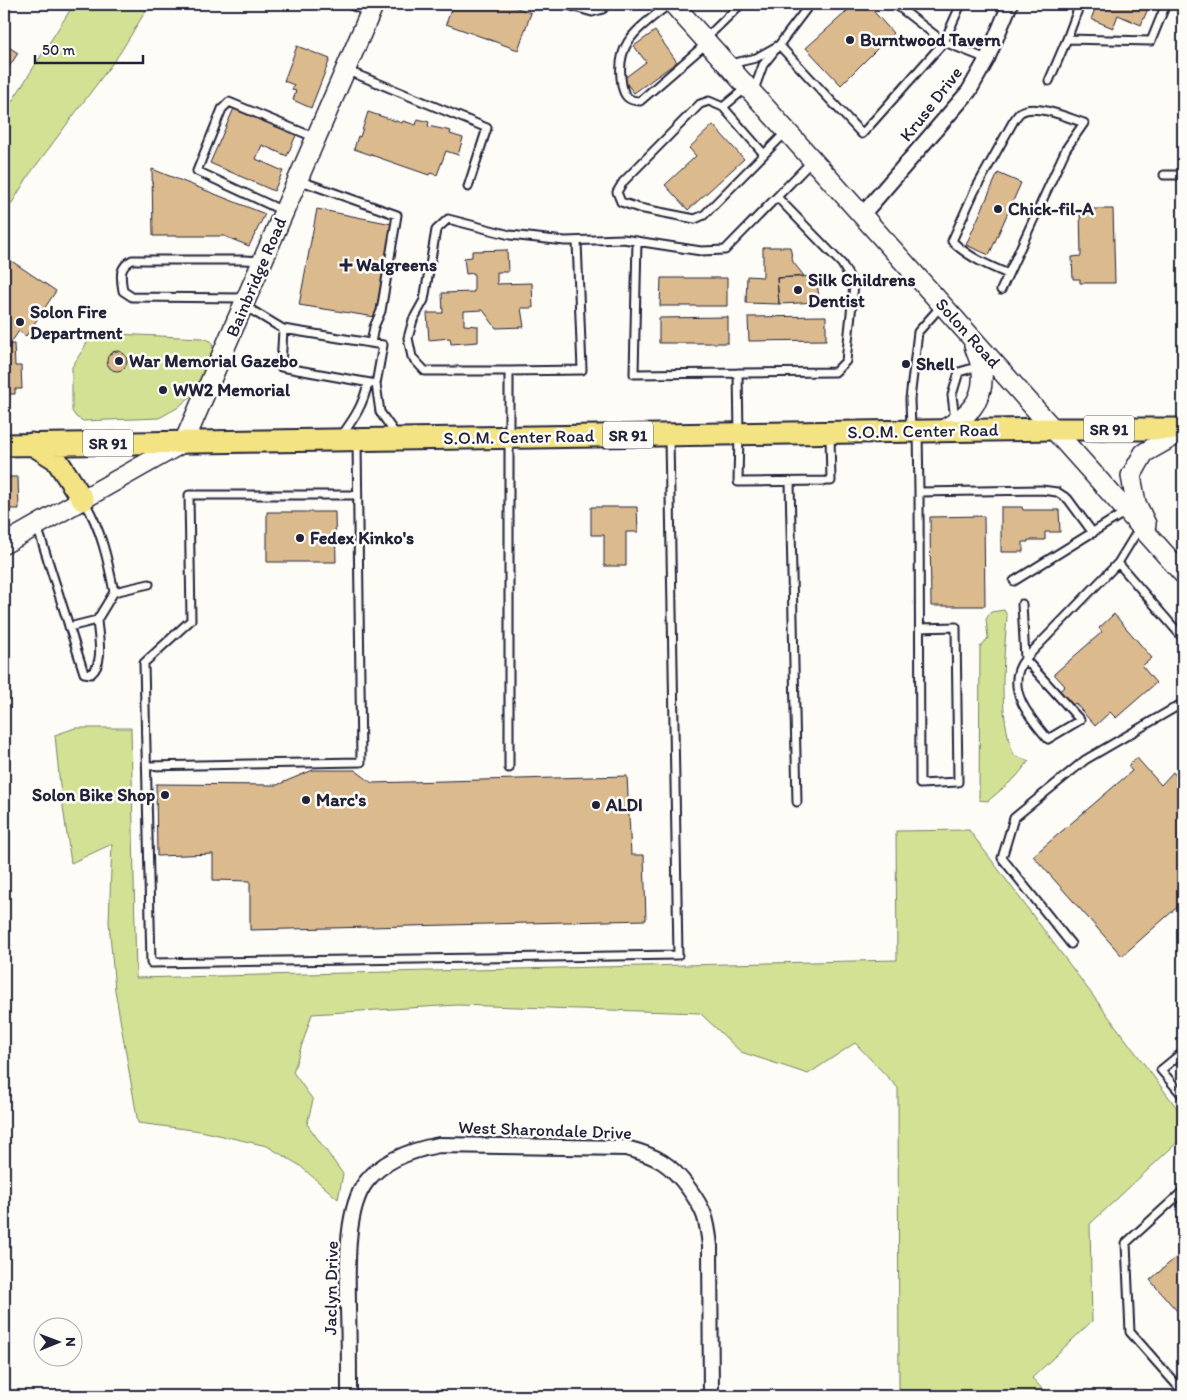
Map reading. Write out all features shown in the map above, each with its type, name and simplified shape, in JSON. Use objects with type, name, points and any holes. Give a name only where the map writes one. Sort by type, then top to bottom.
[{"type":"main road","name":"S.O.M. Center Road","points":[[4,445],[914,431],[948,427],[1183,430]]},
{"type":"main road","points":[[32,444],[56,459],[84,500]]},
{"type":"street","name":"Solon Road","points":[[671,4],[728,65],[1183,574]]},
{"type":"street","name":"Kruse Drive","points":[[862,215],[969,91],[987,59],[1010,4]]},
{"type":"street","name":"Bainbridge Road","points":[[184,442],[372,9]]},
{"type":"street","points":[[948,427],[974,407],[981,389],[981,366],[971,336]]},
{"type":"street","points":[[1154,541],[1136,503],[1132,476],[1144,453],[1183,430]]},
{"type":"street","points":[[4,544],[184,442]]},
{"type":"street","name":"West Sharondale Drive","points":[[365,1184],[376,1172],[402,1156],[418,1149],[439,1146],[626,1148],[647,1153],[665,1163],[678,1174],[701,1206],[707,1224],[710,1246],[711,1396]]},
{"type":"street","name":"Jaclyn Drive","points":[[349,1396],[348,1245],[356,1204],[365,1184]]},
{"type":"lane","points":[[348,4],[372,9]]},
{"type":"lane","points":[[564,4],[592,12],[603,9],[605,4]]},
{"type":"lane","points":[[671,4],[632,35],[623,50],[620,70],[624,92],[628,98],[634,101],[640,101],[706,41],[741,4]]},
{"type":"lane","points":[[723,107],[750,90],[762,65],[810,4]]},
{"type":"lane","points":[[895,4],[944,42],[987,59]]},
{"type":"lane","points":[[778,46],[862,134],[944,42],[961,4]]},
{"type":"lane","points":[[1049,81],[1080,4]]},
{"type":"lane","points":[[1067,39],[1150,41],[1166,4]]},
{"type":"lane","points":[[728,65],[756,58],[778,46]]},
{"type":"lane","points":[[346,70],[488,128],[468,187]]},
{"type":"lane","points":[[284,212],[197,171],[222,109],[229,102],[316,138]]},
{"type":"lane","points":[[764,154],[723,107],[709,102],[700,104],[623,182],[617,192],[621,202],[639,208],[695,219],[704,215],[787,131]]},
{"type":"lane","points":[[1001,290],[1066,149],[1084,123],[1052,112],[1034,109],[1022,111],[1013,122],[974,192],[966,212],[958,223],[952,240],[963,252],[981,263],[1008,274]]},
{"type":"lane","points":[[577,241],[582,370],[425,371],[412,357],[408,338],[424,300],[436,230],[448,219],[510,235],[565,241],[623,239],[701,251],[725,250],[813,160]]},
{"type":"lane","points":[[1164,175],[1183,175]]},
{"type":"lane","points":[[298,180],[398,215],[381,311],[374,328],[371,343]]},
{"type":"lane","points":[[637,241],[634,374],[835,372],[846,361],[854,285],[842,264],[777,197]]},
{"type":"lane","points":[[147,766],[361,762],[357,495],[348,439],[356,416],[372,383],[383,345],[283,328],[245,302],[132,297],[123,291],[121,276],[124,264],[132,260],[262,261]]},
{"type":"lane","points":[[920,628],[956,627],[958,782],[920,784],[919,492],[910,399],[918,332],[942,305]]},
{"type":"lane","points":[[283,328],[282,367],[372,383]]},
{"type":"lane","points":[[948,427],[952,395],[959,372],[981,366]]},
{"type":"lane","points":[[509,371],[510,768]]},
{"type":"lane","points":[[738,373],[740,434],[738,482],[831,481],[830,432]]},
{"type":"lane","points":[[372,383],[380,414],[399,439]]},
{"type":"lane","points":[[357,495],[189,495],[191,620],[144,663],[151,963],[678,955],[669,435]]},
{"type":"lane","points":[[790,482],[797,802]]},
{"type":"lane","points":[[919,492],[1042,490],[1057,492],[1068,499],[1092,533]]},
{"type":"lane","points":[[37,525],[84,672],[91,674],[96,670],[100,661],[97,620],[114,592],[109,564],[93,515],[84,500]]},
{"type":"lane","points":[[1014,582],[1127,511]]},
{"type":"lane","points":[[1022,604],[1025,659],[1080,720],[1048,740],[1027,714],[1016,688],[1021,664],[1025,659],[1118,563],[1140,526]]},
{"type":"lane","points":[[1118,563],[1183,638]]},
{"type":"lane","points":[[114,592],[149,584]]},
{"type":"lane","points":[[69,627],[97,620]]},
{"type":"lane","points":[[1071,944],[1002,858],[1014,818],[1085,760],[1183,703]]},
{"type":"lane","points":[[1183,1052],[1162,1070],[1183,1096]]},
{"type":"lane","points":[[1183,1191],[1126,1243],[1130,1332],[1183,1392]]},
{"type":"green space","points":[[74,4],[150,4],[120,53],[29,175],[4,216],[4,114]]},
{"type":"green space","points":[[95,333],[202,338],[211,341],[214,350],[196,392],[177,408],[159,418],[83,421],[76,417],[72,411],[72,367]]},
{"type":"green space","points":[[1004,610],[1007,616],[1003,669],[1005,721],[1014,755],[1029,761],[1016,777],[988,801],[979,800],[980,647],[988,638],[986,619],[991,612]]},
{"type":"green space","points":[[75,728],[131,728],[136,978],[897,960],[896,831],[969,830],[1183,1116],[1183,1137],[1090,1224],[1092,1321],[1032,1378],[1049,1396],[899,1396],[898,1088],[855,1043],[808,1074],[741,1052],[700,1013],[457,1005],[312,1014],[293,1072],[313,1100],[307,1124],[343,1174],[338,1199],[299,1165],[267,1146],[201,1131],[138,1123],[115,990],[109,922],[112,844],[71,863],[55,735]]},
{"type":"building","points":[[453,4],[506,4],[531,13],[518,50],[446,24]]},
{"type":"building","name":"Burntwood Tavern","points":[[855,4],[867,4],[893,33],[841,85],[806,48]]},
{"type":"building","points":[[1097,4],[1150,4],[1141,25],[1118,15],[1113,28],[1091,19]]},
{"type":"building","points":[[655,31],[677,62],[634,93],[623,79],[646,62],[634,46]]},
{"type":"building","points":[[4,44],[18,53],[4,75]]},
{"type":"building","points":[[297,46],[330,59],[311,108],[293,100],[296,91],[292,90],[294,85],[284,81]]},
{"type":"building","points":[[235,106],[297,133],[287,156],[262,145],[256,159],[283,171],[274,191],[210,163]]},
{"type":"building","points":[[368,112],[402,123],[403,121],[416,125],[418,119],[429,122],[428,126],[451,131],[450,134],[463,138],[458,155],[446,151],[437,175],[430,173],[429,175],[354,149]]},
{"type":"building","points":[[713,125],[744,159],[688,210],[665,185],[696,156],[689,148]]},
{"type":"building","points":[[152,169],[265,214],[249,246],[224,236],[153,236]]},
{"type":"building","points":[[998,173],[1021,183],[989,255],[966,245]]},
{"type":"building","name":"Walgreens","points":[[317,209],[392,224],[375,317],[299,305]]},
{"type":"building","points":[[1080,209],[1113,209],[1115,283],[1080,283],[1080,279],[1073,279],[1072,257],[1081,256]]},
{"type":"building","points":[[763,247],[790,247],[793,262],[804,276],[777,278],[779,304],[746,303],[747,276],[763,277]]},
{"type":"building","points":[[507,250],[508,272],[497,272],[497,284],[532,283],[533,308],[521,308],[524,327],[496,328],[483,310],[464,311],[464,325],[478,326],[478,342],[451,344],[450,338],[429,340],[427,313],[443,313],[442,293],[474,292],[474,273],[466,274],[464,258],[472,257],[472,251]]},
{"type":"building","name":"Solon Fire Department","points":[[10,260],[56,291],[26,336],[19,331],[10,344],[14,344],[15,366],[21,366],[22,389],[15,389],[15,394],[9,394],[9,400],[4,400],[4,268]]},
{"type":"building","name":"Silk Childrens Dentist","points":[[817,276],[819,302],[779,304],[777,278]]},
{"type":"building","points":[[661,278],[727,278],[727,306],[660,306]]},
{"type":"building","points":[[826,316],[826,340],[749,341],[748,317]]},
{"type":"building","points":[[728,317],[728,343],[659,343],[659,318]]},
{"type":"building","points":[[117,351],[124,354],[127,361],[124,368],[117,371],[110,368],[107,361],[110,354]]},
{"type":"building","points":[[4,477],[18,477],[19,509],[4,509]]},
{"type":"building","points":[[591,507],[637,507],[638,532],[626,532],[626,566],[604,566],[604,535],[591,535]]},
{"type":"building","points":[[1001,507],[1022,507],[1023,510],[1059,510],[1060,532],[1045,532],[1045,540],[1028,540],[1028,542],[1023,542],[1023,552],[1001,552]]},
{"type":"building","points":[[267,512],[335,512],[336,562],[267,562]]},
{"type":"building","points":[[984,516],[985,606],[931,606],[930,517]]},
{"type":"building","points":[[1114,614],[1152,658],[1142,666],[1156,683],[1116,718],[1110,712],[1095,726],[1075,703],[1066,711],[1053,697],[1065,686],[1054,674],[1102,632],[1099,628]]},
{"type":"building","points":[[1137,758],[1161,785],[1173,772],[1183,784],[1183,902],[1122,956],[1033,856],[1132,771],[1128,766]]},
{"type":"building","points":[[313,770],[355,770],[372,783],[627,776],[631,855],[644,855],[646,920],[250,930],[250,881],[213,880],[213,854],[157,856],[156,784],[277,785]]},
{"type":"building","points":[[1183,1251],[1183,1318],[1150,1280]]},
{"type":"place","name":"Burntwood Tavern","points":[[850,40]]},
{"type":"place","name":"Chick-fil-A","points":[[998,209]]},
{"type":"place","name":"Walgreens","points":[[346,265]]},
{"type":"place","name":"Silk Childrens Dentist","points":[[798,290]]},
{"type":"place","name":"Solon Fire Department","points":[[20,322]]},
{"type":"place","name":"War Memorial Gazebo","points":[[119,361]]},
{"type":"place","name":"Shell","points":[[906,364]]},
{"type":"place","name":"WW2 Memorial","points":[[163,390]]},
{"type":"place","name":"Fedex Kinko's","points":[[300,538]]},
{"type":"place","name":"Solon Bike Shop","points":[[165,795]]},
{"type":"place","name":"Marc's","points":[[306,800]]},
{"type":"place","name":"ALDI","points":[[596,805]]}]
